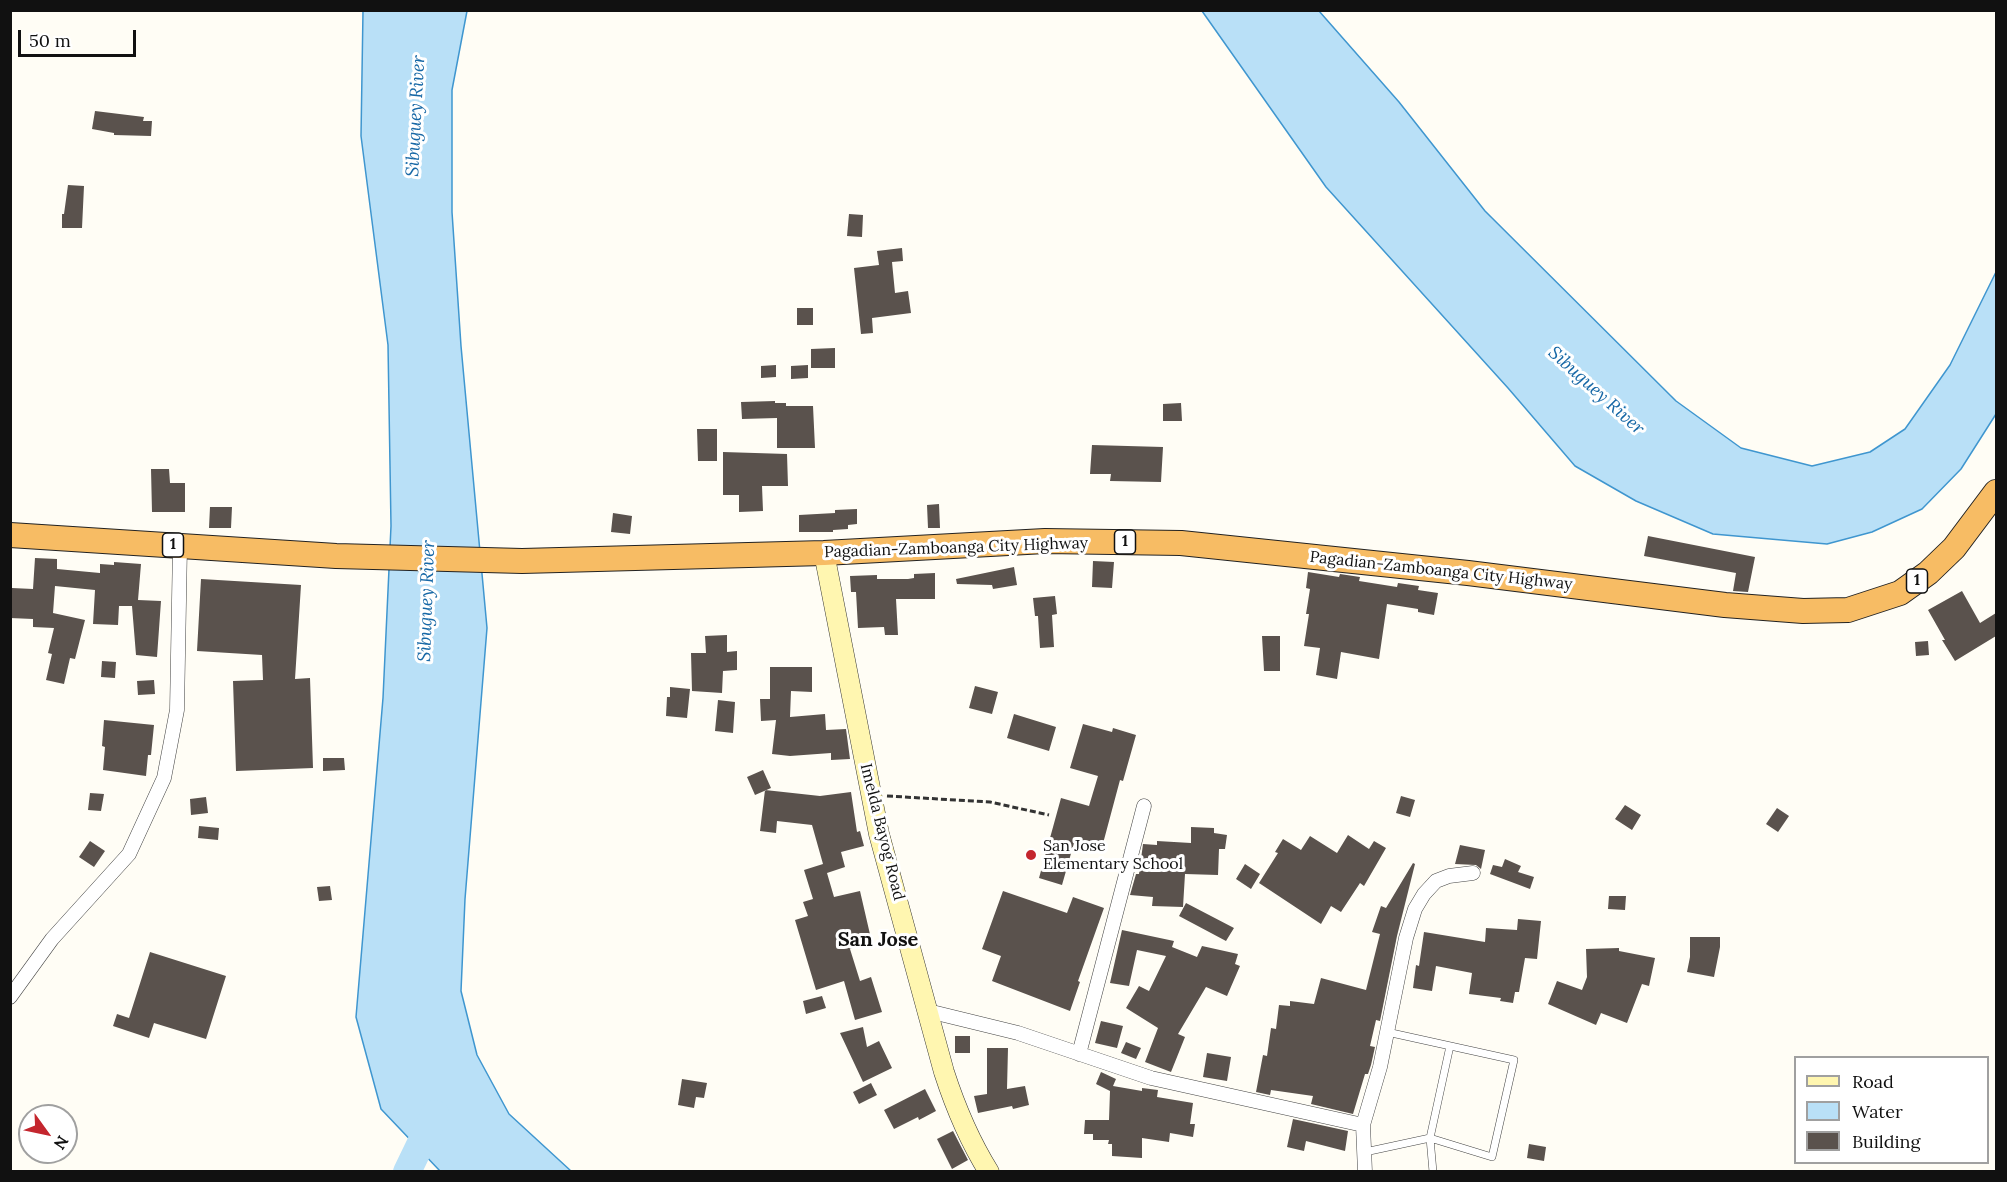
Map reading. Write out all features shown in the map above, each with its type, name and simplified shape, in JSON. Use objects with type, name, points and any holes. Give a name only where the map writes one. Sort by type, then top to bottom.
[{"type":"highway","name":"Pagadian-Zamboanga City Highway","points":[[10,535],[336,556],[522,561],[824,553],[1045,541],[1181,543],[1468,573],[1725,605],[1803,611],[1848,610],[1900,593],[1928,573],[1954,548],[1996,492]]},
{"type":"main road","name":"Imelda Bayog Road","points":[[824,553],[879,834],[955,1105],[989,1172]]},
{"type":"street","points":[[10,997],[52,939],[129,854],[164,778],[177,710],[180,546]]},
{"type":"street","points":[[1079,1054],[1144,806]]},
{"type":"street","points":[[1365,1172],[1363,1125],[1387,1032],[1406,938],[1415,909],[1424,894],[1436,881],[1449,876],[1473,873]]},
{"type":"street","points":[[928,1011],[1018,1033],[1151,1078],[1363,1125]]},
{"type":"lane","points":[[1365,1152],[1430,1138],[1492,1157],[1514,1060],[1387,1032]]},
{"type":"lane","points":[[1433,1172],[1430,1138],[1450,1046]]},
{"type":"path","points":[[871,795],[990,802],[1049,815]]},
{"type":"water","name":"Sibuguey River","points":[[363,11],[467,11],[452,90],[452,212],[461,346],[487,628],[465,899],[461,991],[477,1055],[509,1114],[571,1171],[440,1171],[381,1109],[356,1017],[383,698],[391,526],[388,345],[361,136]]},
{"type":"water","name":"Sibuguey River","points":[[1202,11],[1319,11],[1399,102],[1485,211],[1676,401],[1741,448],[1812,466],[1870,452],[1905,429],[1950,365],[1996,272],[1996,414],[1961,469],[1922,509],[1872,532],[1827,544],[1713,534],[1636,501],[1575,466],[1508,388],[1326,187]]},
{"type":"building","points":[[95,111],[144,117],[143,121],[152,121],[151,136],[114,135],[114,133],[92,129]]},
{"type":"building","points":[[68,185],[84,186],[82,228],[62,228],[62,214],[64,214]]},
{"type":"building","points":[[849,214],[863,215],[862,237],[847,236]]},
{"type":"building","points":[[902,248],[903,261],[892,262],[895,293],[908,291],[911,313],[872,318],[873,333],[861,334],[854,268],[879,265],[877,251]]},
{"type":"building","points":[[797,308],[813,308],[813,325],[797,325]]},
{"type":"building","points":[[835,348],[835,368],[811,368],[811,349]]},
{"type":"building","points":[[776,365],[776,377],[761,378],[761,366]]},
{"type":"building","points":[[808,365],[808,378],[791,379],[791,366]]},
{"type":"building","points":[[775,401],[775,403],[786,403],[786,406],[813,406],[815,448],[777,448],[777,418],[742,419],[741,402]]},
{"type":"building","points":[[1181,403],[1182,421],[1163,421],[1163,404]]},
{"type":"building","points":[[697,429],[717,429],[717,461],[698,461]]},
{"type":"building","points":[[1092,445],[1163,447],[1161,482],[1110,481],[1111,474],[1090,474]]},
{"type":"building","points":[[723,452],[787,454],[788,486],[762,486],[763,511],[739,512],[739,495],[723,495]]},
{"type":"building","points":[[151,469],[169,469],[170,483],[185,483],[185,512],[152,512]]},
{"type":"building","points":[[939,504],[940,528],[928,528],[927,505]]},
{"type":"building","points":[[210,507],[232,507],[231,528],[209,528]]},
{"type":"building","points":[[857,509],[857,524],[848,525],[848,529],[833,530],[833,532],[799,532],[799,515]]},
{"type":"building","points":[[613,513],[632,516],[630,534],[611,532]]},
{"type":"building","points":[[1648,536],[1755,557],[1748,592],[1733,591],[1736,573],[1644,556]]},
{"type":"building","points":[[35,558],[57,559],[57,569],[100,573],[100,564],[114,565],[114,562],[141,564],[138,600],[161,601],[157,657],[136,655],[132,606],[119,606],[118,625],[93,624],[95,590],[55,586],[53,613],[85,620],[75,659],[70,658],[64,684],[46,680],[52,654],[48,653],[54,628],[33,627],[33,619],[10,618],[12,588],[33,589]]},
{"type":"building","points":[[1093,561],[1114,562],[1112,588],[1092,587]]},
{"type":"building","points":[[1014,567],[1017,585],[993,589],[992,585],[957,584],[956,579]]},
{"type":"building","points":[[1308,572],[1339,577],[1340,574],[1360,577],[1359,581],[1397,587],[1398,583],[1419,586],[1418,590],[1438,593],[1434,615],[1418,612],[1418,609],[1387,604],[1379,659],[1341,652],[1337,679],[1316,675],[1320,648],[1304,646],[1309,614],[1306,614],[1310,589],[1306,588]]},
{"type":"building","points":[[935,573],[935,599],[896,599],[898,635],[885,635],[884,627],[858,628],[856,592],[851,592],[850,576],[877,575],[877,579],[908,579],[914,578],[914,574]]},
{"type":"building","points":[[201,579],[301,585],[295,679],[310,678],[313,768],[236,771],[233,681],[263,680],[262,655],[197,651]]},
{"type":"building","points":[[1962,591],[1980,623],[1996,613],[1996,636],[1955,661],[1928,610]]},
{"type":"building","points":[[1055,596],[1057,614],[1052,615],[1054,647],[1040,648],[1038,616],[1035,616],[1033,598]]},
{"type":"building","points":[[727,635],[727,652],[737,651],[737,670],[723,671],[722,693],[692,691],[691,653],[706,653],[705,636]]},
{"type":"building","points":[[1262,636],[1280,636],[1280,671],[1264,671]]},
{"type":"building","points":[[1928,641],[1929,655],[1916,656],[1915,642]]},
{"type":"building","points":[[102,661],[116,662],[115,678],[101,677]]},
{"type":"building","points":[[770,667],[812,667],[812,692],[791,691],[790,717],[825,714],[826,730],[846,729],[850,759],[831,760],[831,753],[790,756],[772,754],[776,720],[761,721],[760,699],[770,699]]},
{"type":"building","points":[[154,680],[155,694],[138,695],[137,681]]},
{"type":"building","points":[[975,686],[998,692],[992,714],[969,708]]},
{"type":"building","points":[[670,687],[690,689],[687,718],[666,716]]},
{"type":"building","points":[[718,700],[735,702],[733,733],[715,731]]},
{"type":"building","points":[[1014,714],[1056,727],[1049,751],[1007,738]]},
{"type":"building","points":[[104,720],[154,725],[146,776],[103,770]]},
{"type":"building","points":[[1083,724],[1112,732],[1113,728],[1136,735],[1123,781],[1120,780],[1101,851],[1074,843],[1062,885],[1039,878],[1061,798],[1089,806],[1098,776],[1070,768]]},
{"type":"building","points":[[323,758],[344,758],[345,770],[323,771]]},
{"type":"building","points":[[763,770],[771,788],[755,795],[747,777]]},
{"type":"building","points":[[765,790],[820,796],[851,792],[857,832],[860,831],[864,846],[841,852],[845,867],[827,873],[834,897],[860,891],[872,943],[850,949],[860,981],[871,977],[882,1012],[855,1020],[844,981],[816,990],[795,920],[808,916],[803,902],[813,899],[804,870],[823,864],[812,825],[777,821],[776,833],[760,831]]},
{"type":"building","points":[[90,793],[104,794],[101,811],[88,810]]},
{"type":"building","points":[[1401,796],[1415,800],[1410,817],[1396,813]]},
{"type":"building","points":[[206,797],[208,813],[191,815],[190,799]]},
{"type":"building","points":[[1625,805],[1641,815],[1632,830],[1615,819]]},
{"type":"building","points":[[1777,808],[1789,816],[1778,832],[1766,824]]},
{"type":"building","points":[[199,826],[219,828],[218,840],[198,838]]},
{"type":"building","points":[[1191,827],[1214,828],[1214,833],[1227,835],[1225,849],[1219,849],[1218,875],[1185,874],[1183,907],[1152,906],[1153,897],[1130,895],[1136,874],[1139,874],[1143,844],[1157,845],[1157,841],[1191,843]]},
{"type":"building","points":[[1348,835],[1369,849],[1374,841],[1386,848],[1364,886],[1360,883],[1341,912],[1331,906],[1321,924],[1259,883],[1278,853],[1275,852],[1283,839],[1301,850],[1310,836],[1337,853]]},
{"type":"building","points":[[90,841],[105,851],[94,867],[79,857]]},
{"type":"building","points":[[1460,845],[1485,850],[1481,869],[1476,865],[1455,864]]},
{"type":"building","points":[[1505,859],[1521,866],[1518,872],[1534,877],[1530,889],[1490,874],[1493,865],[1502,867]]},
{"type":"building","points":[[1413,863],[1415,864],[1397,936],[1380,1021],[1376,1020],[1370,1046],[1375,1047],[1371,1065],[1368,1074],[1365,1074],[1353,1114],[1311,1104],[1313,1096],[1271,1090],[1270,1095],[1256,1092],[1263,1055],[1267,1056],[1271,1028],[1276,1029],[1279,1005],[1290,1006],[1290,1001],[1314,1004],[1321,978],[1366,990],[1380,934],[1372,932],[1381,906],[1386,908]]},
{"type":"building","points":[[1245,864],[1260,874],[1251,889],[1236,879]]},
{"type":"building","points":[[330,886],[332,900],[319,901],[317,887]]},
{"type":"building","points":[[1003,891],[1067,913],[1073,897],[1104,908],[1078,981],[1080,982],[1070,1011],[992,981],[1001,956],[982,949]]},
{"type":"building","points":[[1609,896],[1626,896],[1625,910],[1608,909]]},
{"type":"building","points":[[1186,903],[1234,928],[1226,941],[1179,916]]},
{"type":"building","points":[[1518,919],[1541,921],[1537,959],[1525,958],[1519,992],[1515,992],[1513,1003],[1500,1001],[1501,998],[1469,994],[1472,973],[1436,966],[1432,991],[1413,988],[1424,932],[1485,942],[1486,928],[1517,930]]},
{"type":"building","points":[[1122,930],[1174,941],[1172,947],[1197,957],[1202,946],[1238,954],[1235,964],[1240,966],[1227,996],[1206,987],[1178,1034],[1185,1037],[1171,1072],[1145,1062],[1158,1028],[1126,1008],[1139,986],[1149,991],[1166,956],[1137,950],[1129,986],[1110,983]]},
{"type":"building","points":[[1690,937],[1720,937],[1714,977],[1687,972]]},
{"type":"building","points":[[1619,948],[1619,951],[1655,958],[1649,986],[1642,984],[1627,1023],[1601,1013],[1596,1025],[1548,1004],[1557,981],[1582,990],[1587,977],[1586,949]]},
{"type":"building","points":[[150,952],[226,976],[206,1039],[154,1023],[149,1038],[113,1026],[117,1014],[129,1018]]},
{"type":"building","points":[[822,996],[826,1008],[806,1014],[803,1001]]},
{"type":"building","points":[[1101,1021],[1123,1026],[1117,1048],[1095,1043]]},
{"type":"building","points":[[863,1027],[867,1047],[879,1041],[892,1068],[863,1082],[840,1033]]},
{"type":"building","points":[[955,1036],[970,1036],[970,1053],[955,1053]]},
{"type":"building","points":[[1126,1042],[1141,1048],[1136,1059],[1121,1053]]},
{"type":"building","points":[[987,1048],[1008,1048],[1007,1089],[1025,1086],[1029,1105],[978,1113],[974,1096],[987,1094]]},
{"type":"building","points":[[1207,1053],[1231,1057],[1227,1081],[1203,1077]]},
{"type":"building","points":[[1101,1072],[1116,1079],[1113,1086],[1142,1091],[1142,1088],[1158,1090],[1157,1097],[1193,1103],[1190,1124],[1195,1124],[1193,1137],[1170,1133],[1169,1142],[1142,1138],[1142,1158],[1112,1156],[1112,1144],[1108,1144],[1109,1140],[1093,1140],[1093,1134],[1084,1134],[1085,1120],[1109,1120],[1110,1091],[1096,1084]]},
{"type":"building","points":[[682,1079],[707,1083],[704,1098],[696,1097],[694,1108],[678,1105]]},
{"type":"building","points":[[871,1083],[877,1095],[859,1104],[853,1092]]},
{"type":"building","points":[[925,1089],[936,1111],[894,1129],[884,1110]]},
{"type":"building","points":[[1293,1119],[1348,1131],[1345,1151],[1306,1141],[1304,1151],[1287,1147]]},
{"type":"building","points":[[953,1131],[968,1160],[952,1169],[937,1139]]},
{"type":"building","points":[[1529,1144],[1546,1147],[1544,1161],[1527,1158]]},
{"type":"waterway","points":[[407,1172],[435,1114]]},
{"type":"place","name":"San Jose Elementary School","points":[[1031,855]]},
{"type":"district","name":"San Jose","points":[[878,940]]}]
